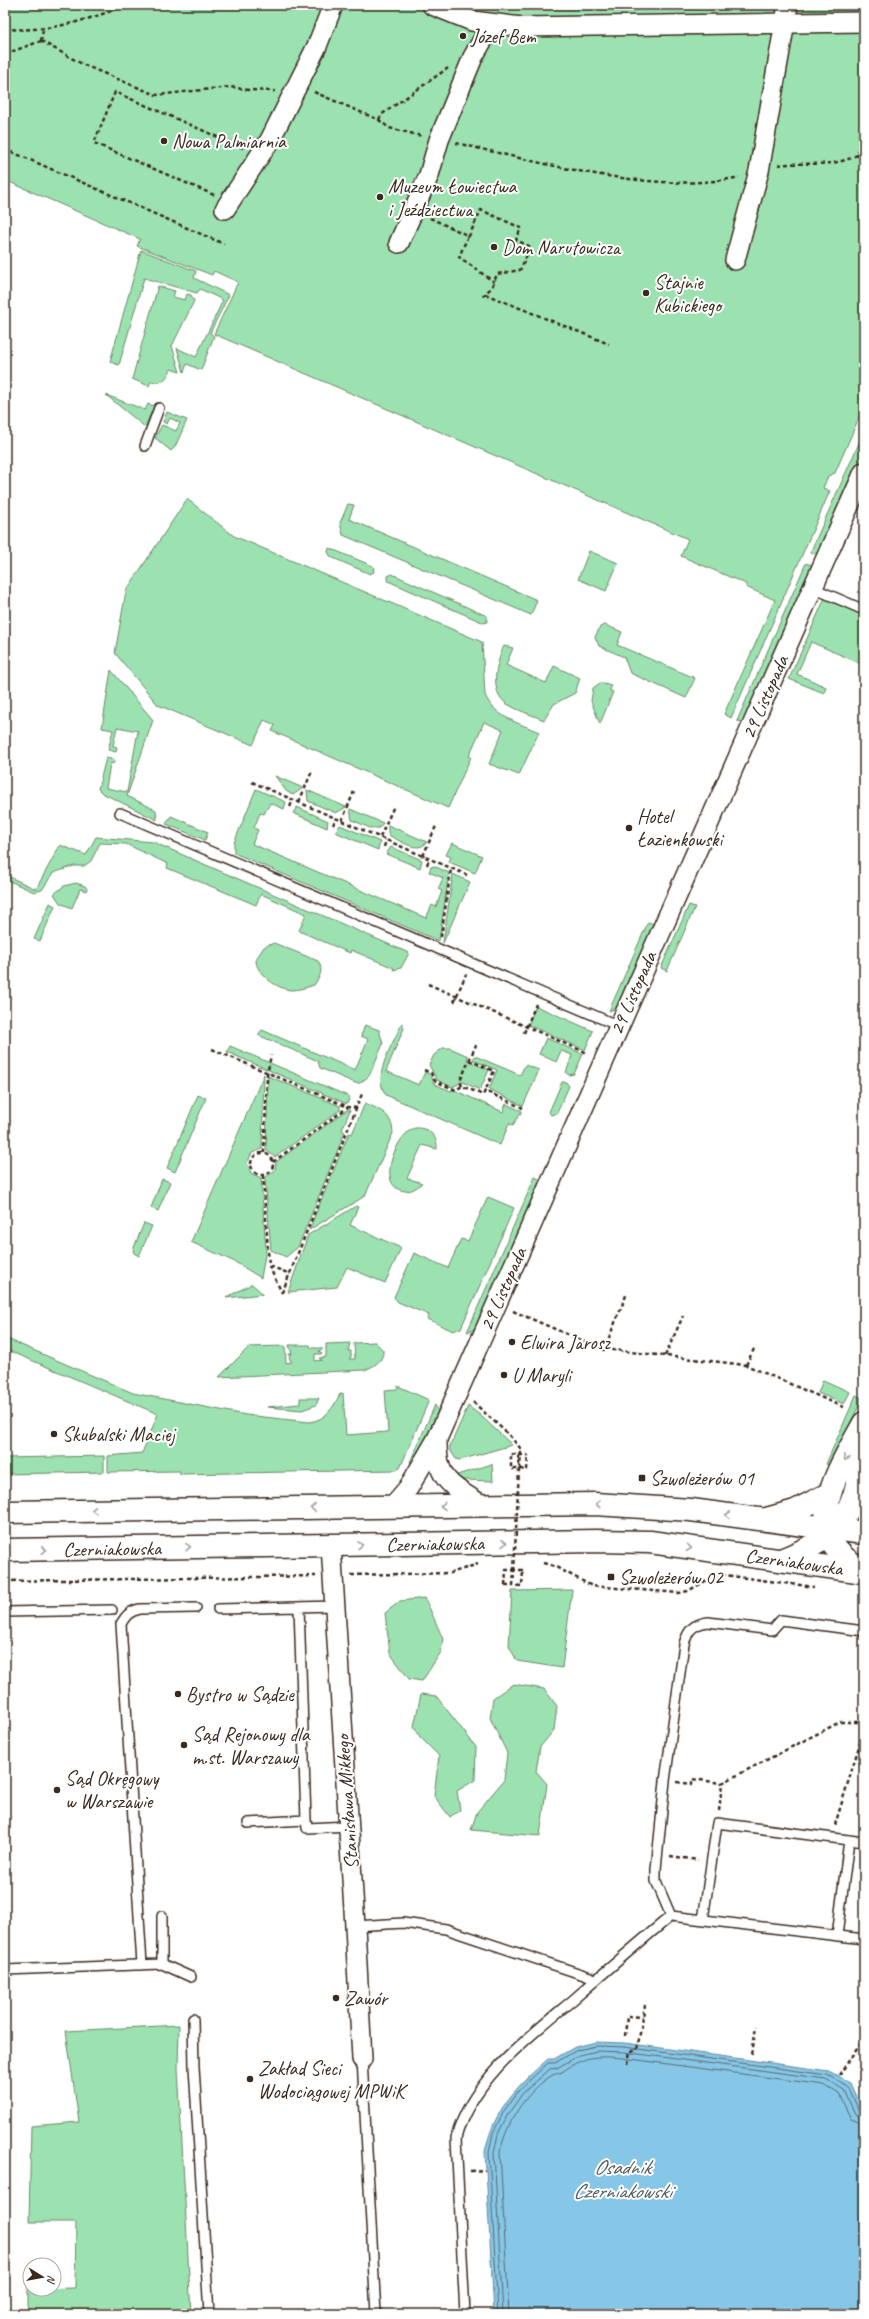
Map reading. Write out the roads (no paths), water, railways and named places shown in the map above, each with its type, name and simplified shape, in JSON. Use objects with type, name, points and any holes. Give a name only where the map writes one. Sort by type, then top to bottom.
[{"type":"main road","points":[[864,1423],[830,1493],[826,1505],[830,1530],[844,1557],[864,1571]]},
{"type":"main road","points":[[781,1560],[796,1554],[830,1530],[845,1519],[859,1504],[864,1454]]},
{"type":"main road","points":[[766,1519],[795,1511],[830,1493]]},
{"type":"main road","name":"Czerniakowska","points":[[5,1512],[572,1504],[648,1506],[766,1519],[830,1530],[864,1533]]},
{"type":"main road","name":"Czerniakowska","points":[[5,1550],[650,1542],[864,1571]]},
{"type":"street","points":[[227,205],[258,160],[296,89],[333,5]]},
{"type":"street","points":[[432,5],[472,21],[522,27],[786,14],[864,22]]},
{"type":"street","points":[[735,260],[759,171],[786,14]]},
{"type":"street","points":[[399,243],[429,175],[439,140],[473,57],[492,24]]},
{"type":"street","name":"29 Listopada","points":[[392,1507],[409,1488],[436,1439],[864,472]]},
{"type":"street","points":[[436,1439],[440,1470],[458,1490],[482,1505]]},
{"type":"street","name":"Stanisława Mikkego","points":[[331,1545],[356,1926],[362,2059]]},
{"type":"lane","points":[[145,446],[159,408]]},
{"type":"lane","points":[[813,588],[864,610]]},
{"type":"lane","points":[[120,813],[619,1026]]},
{"type":"lane","points":[[218,1609],[334,1606]]},
{"type":"lane","points":[[299,1607],[306,1828],[349,1826]]},
{"type":"lane","points":[[142,1965],[121,1624],[125,1616],[132,1611],[140,1609],[196,1608]]},
{"type":"lane","points":[[5,1612],[112,1610]]},
{"type":"lane","points":[[671,1916],[656,1881],[657,1854],[665,1781],[684,1644],[691,1629],[698,1624],[708,1622],[772,1630],[781,1620],[864,1632]]},
{"type":"lane","points":[[248,1823],[306,1820]]},
{"type":"lane","points":[[703,1920],[717,1823],[864,1842]]},
{"type":"lane","points":[[837,1936],[849,1840]]},
{"type":"lane","points":[[162,1916],[162,1964]]},
{"type":"lane","points":[[465,2314],[456,2138],[460,2122],[474,2099],[510,2054],[671,1916],[864,1939]]},
{"type":"lane","points":[[356,1926],[402,1923],[446,1929],[596,1979]]},
{"type":"lane","points":[[5,1970],[162,1964],[190,1977]]},
{"type":"lane","points":[[193,2019],[194,2067],[209,2314]]},
{"type":"lane","points":[[362,2059],[376,2314]]},
{"type":"water","name":"Osadnik Czerniakowski","points":[[596,2042],[625,2043],[829,2071],[851,2083],[864,2113],[864,2314],[494,2314],[485,2152],[494,2123],[500,2111],[516,2089],[548,2059],[554,2059],[575,2047]]},
{"type":"place","name":"Józef Bem","points":[[463,36]]},
{"type":"place","name":"Nowa Palmiarnia","points":[[164,141]]},
{"type":"place","name":"Muzeum Łowiectwa i Jeździectwa","points":[[380,197]]},
{"type":"place","name":"Dom Narutowicza","points":[[494,247]]},
{"type":"place","name":"Stajnie Kubickiego","points":[[646,293]]},
{"type":"place","name":"Hotel Łazienkowski","points":[[629,828]]},
{"type":"place","name":"Elwira Jarosz","points":[[512,1342]]},
{"type":"place","name":"U Maryli","points":[[504,1375]]},
{"type":"place","name":"Skubalski Maciej","points":[[54,1434]]},
{"type":"place","name":"Szwoleżerów 01","points":[[642,1478]]},
{"type":"place","name":"Szwoleżerów 02","points":[[611,1577]]},
{"type":"place","name":"Bystro w Sądzie","points":[[178,1694]]},
{"type":"place","name":"Sąd Rejonowy dla m.st. Warszawy","points":[[184,1745]]},
{"type":"place","name":"Sąd Okręgowy w Warszawie","points":[[57,1790]]},
{"type":"place","name":"Zawór","points":[[336,1998]]},
{"type":"place","name":"Zakład Sieci Wodociągowej MPWiK","points":[[250,2079]]}]
